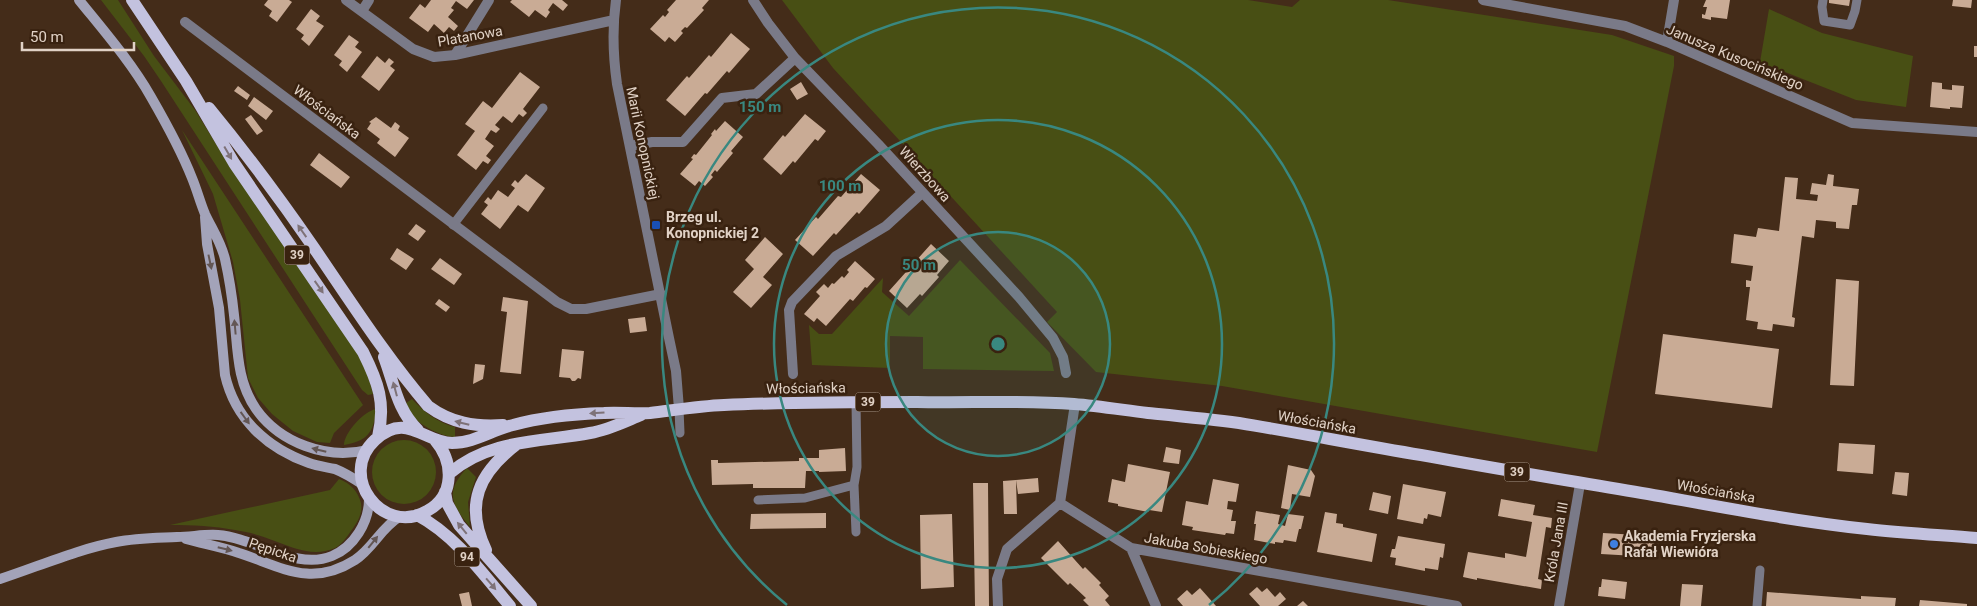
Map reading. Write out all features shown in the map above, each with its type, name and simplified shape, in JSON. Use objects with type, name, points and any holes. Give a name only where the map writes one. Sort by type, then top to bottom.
[{"type":"main road","name":"39","points":[[132,0],[186,80],[234,163],[363,352],[371,368],[382,401],[382,417],[378,437]]},
{"type":"main road","name":"39","points":[[186,80],[241,147],[369,329],[384,357],[397,398],[404,413],[418,430],[435,440],[446,455],[450,473]]},
{"type":"main road","points":[[369,329],[414,390],[428,406],[440,415],[464,424],[483,426],[510,425]]},
{"type":"main road","name":"Włościańska","points":[[435,440],[453,443],[465,441],[487,436],[510,425],[570,416],[606,412],[646,413],[721,405],[856,402],[1075,404],[1238,423],[1580,484],[1809,521],[1866,529],[1977,538]]},
{"type":"main road","name":"Włościańska","points":[[450,473],[471,457],[498,447],[592,433],[616,426],[646,413]]},
{"type":"main road","points":[[418,430],[397,429],[378,437],[367,450],[361,467],[362,484],[369,499],[382,511],[399,517],[417,515],[434,507],[445,492],[450,473]]},
{"type":"main road","points":[[490,559],[476,527],[476,503],[479,490],[489,470],[517,444]]},
{"type":"main road","name":"94","points":[[445,492],[447,503],[459,525],[531,606]]},
{"type":"main road","name":"94","points":[[417,515],[429,521],[448,537],[510,606]]},
{"type":"street","points":[[79,0],[135,71],[151,97],[192,178],[204,214],[220,242],[225,259],[234,313],[240,375],[255,408],[279,432],[299,443],[327,452],[346,454],[367,450]]},
{"type":"street","name":"Platanowa","points":[[346,0],[413,49],[434,56],[455,55],[614,20]]},
{"type":"street","points":[[362,11],[369,0]]},
{"type":"street","points":[[455,55],[489,0]]},
{"type":"street","name":"Marii Konopnickiej","points":[[616,0],[613,58],[617,84],[676,371],[679,409]]},
{"type":"street","name":"Wierzbowa","points":[[754,0],[768,23],[795,58],[1019,296],[1053,338],[1063,357],[1066,373]]},
{"type":"street","name":"Janusza Kusocińskiego","points":[[1483,0],[1537,4],[1625,26],[1667,42],[1852,123],[1977,132]]},
{"type":"street","points":[[1667,42],[1674,0]]},
{"type":"street","name":"Włościańska","points":[[185,22],[557,302],[571,309],[586,309],[661,294]]},
{"type":"street","points":[[630,146],[652,142],[683,142],[722,98],[756,94],[795,58]]},
{"type":"street","points":[[793,374],[789,310],[792,302],[836,256],[886,226],[922,193]]},
{"type":"street","points":[[204,214],[208,256],[219,308],[225,375],[227,385],[237,408],[253,429],[279,450],[310,464],[342,472],[362,484]]},
{"type":"street","points":[[998,606],[997,579],[1007,549],[1060,503],[1075,404]]},
{"type":"street","name":"Króla Jana III","points":[[1559,606],[1580,484]]},
{"type":"street","name":"Pępicka","points":[[0,579],[114,542],[136,539],[219,535],[248,541],[295,558],[307,560],[321,559],[341,551],[356,538],[367,517],[369,499]]},
{"type":"street","name":"Jakuba Sobieskiego","points":[[1060,503],[1131,548],[1457,606]]},
{"type":"street","name":"Pępicka","points":[[178,537],[232,550],[293,572],[318,574],[341,568],[358,558],[389,522],[399,517]]},
{"type":"street","points":[[1131,548],[1156,606]]},
{"type":"lane","points":[[1823,0],[1824,21],[1850,25],[1857,0]]},
{"type":"lane","points":[[453,225],[543,108]]},
{"type":"lane","points":[[856,402],[857,467],[854,485],[856,532]]},
{"type":"lane","points":[[679,409],[680,433]]},
{"type":"lane","points":[[758,500],[805,498],[854,485]]},
{"type":"lane","points":[[1757,606],[1760,570]]},
{"type":"green space","points":[[101,0],[118,0],[154,56],[195,110],[355,349],[367,371],[373,394],[368,395],[362,390],[161,81]]},
{"type":"green space","points":[[782,0],[1248,0],[1292,7],[1300,0],[1388,0],[1612,35],[1674,56],[1674,66],[1597,452],[1222,386],[1096,372],[1047,322],[1057,312],[833,68]]},
{"type":"green space","points":[[1769,9],[1822,33],[1913,56],[1906,107],[1856,100],[1760,62]]},
{"type":"green space","points":[[182,130],[363,405],[334,433],[330,443],[317,442],[293,431],[272,414],[258,398],[248,378],[240,300],[233,262],[213,194]]},
{"type":"green space","points":[[960,260],[1050,353],[1054,371],[923,369],[923,337],[890,336],[890,368],[812,365],[809,325],[819,334],[832,334],[883,278],[882,292],[909,316]]},
{"type":"green space","points":[[412,399],[432,416],[443,423],[455,427],[455,437],[437,433],[415,418],[410,413],[406,403]]},
{"type":"green space","points":[[376,409],[373,424],[368,434],[358,441],[344,445],[347,435],[356,423],[366,414]]},
{"type":"green space","points":[[404,440],[422,446],[430,454],[436,472],[430,490],[422,498],[404,504],[386,498],[378,490],[372,472],[378,454],[386,446]]},
{"type":"green space","points":[[467,468],[476,477],[468,502],[470,527],[459,512],[453,498],[455,484]]},
{"type":"green space","points":[[339,479],[356,491],[361,503],[361,511],[357,522],[344,541],[337,547],[327,551],[311,552],[287,546],[258,535],[227,529],[170,525],[330,490]]},
{"type":"building","points":[[268,0],[289,0],[292,2],[277,22],[269,16],[272,11],[264,5]]},
{"type":"building","points":[[431,0],[474,0],[467,9],[456,1],[451,8],[454,10],[448,17],[458,26],[454,31],[449,27],[444,33],[434,24],[428,32],[409,18],[420,4],[425,8]]},
{"type":"building","points":[[512,0],[562,0],[568,5],[563,11],[553,3],[548,10],[550,12],[546,18],[535,10],[529,17],[510,2]]},
{"type":"building","points":[[676,0],[709,0],[702,8],[704,10],[687,28],[685,27],[681,31],[683,33],[675,42],[669,37],[665,42],[650,29],[663,15],[665,17],[669,12],[667,10]]},
{"type":"building","points":[[1706,0],[1730,0],[1727,19],[1711,17],[1711,20],[1702,18],[1702,14],[1705,15],[1707,7],[1703,7]]},
{"type":"building","points":[[1829,0],[1850,0],[1849,6],[1829,3]]},
{"type":"building","points":[[1953,0],[1972,0],[1971,8],[1952,6]]},
{"type":"building","points":[[311,9],[320,16],[316,21],[324,26],[309,46],[301,39],[304,35],[296,29]]},
{"type":"building","points":[[731,33],[750,49],[729,73],[727,71],[707,94],[705,93],[685,116],[666,100],[687,76],[689,78],[709,55],[711,57]]},
{"type":"building","points":[[349,35],[359,42],[355,47],[362,52],[347,72],[339,65],[342,61],[334,55]]},
{"type":"building","points":[[1974,46],[1977,46],[1977,57],[1974,57]]},
{"type":"building","points":[[377,56],[385,63],[389,58],[394,62],[390,66],[395,70],[379,91],[361,77]]},
{"type":"building","points":[[520,72],[540,87],[523,109],[527,113],[523,117],[519,114],[512,123],[503,116],[495,125],[500,129],[496,133],[491,130],[485,139],[494,146],[486,156],[491,160],[488,164],[483,161],[476,170],[457,155],[475,131],[465,124],[483,101],[492,108]]},
{"type":"building","points":[[801,82],[808,94],[797,100],[790,89]]},
{"type":"building","points":[[1932,82],[1942,83],[1942,89],[1952,90],[1952,85],[1964,86],[1962,108],[1930,107]]},
{"type":"building","points":[[238,86],[250,95],[247,100],[234,91]]},
{"type":"building","points":[[254,97],[273,111],[266,120],[248,106]]},
{"type":"building","points":[[805,114],[826,131],[818,141],[815,139],[795,163],[793,161],[781,175],[763,159],[783,135],[785,137]]},
{"type":"building","points":[[251,115],[263,131],[257,135],[245,119]]},
{"type":"building","points":[[376,117],[391,128],[395,122],[400,126],[398,130],[409,138],[395,157],[377,143],[380,139],[367,129],[371,123],[369,122]]},
{"type":"building","points":[[725,121],[743,137],[731,151],[733,153],[717,172],[715,170],[711,175],[713,177],[705,186],[699,181],[695,186],[680,174],[715,129],[716,131]]},
{"type":"building","points":[[319,153],[350,177],[341,188],[310,165]]},
{"type":"building","points":[[526,174],[545,188],[528,212],[518,205],[500,229],[481,214],[488,205],[484,202],[488,197],[491,200],[498,190],[508,197],[515,188],[511,185],[515,180],[518,183]]},
{"type":"building","points":[[861,174],[880,190],[859,214],[857,212],[836,235],[834,233],[813,256],[795,240],[816,217],[818,219],[838,196],[841,197]]},
{"type":"building","points":[[1828,174],[1834,175],[1833,186],[1859,189],[1857,205],[1852,205],[1849,229],[1836,228],[1836,222],[1816,220],[1814,238],[1802,236],[1792,317],[1795,318],[1794,327],[1773,324],[1772,331],[1757,329],[1758,322],[1746,320],[1750,287],[1746,287],[1746,280],[1751,281],[1753,266],[1731,263],[1734,234],[1756,237],[1758,228],[1779,231],[1785,177],[1798,178],[1796,199],[1817,201],[1818,195],[1810,194],[1812,183],[1826,185]]},
{"type":"building","points":[[416,224],[426,231],[418,241],[408,234]]},
{"type":"building","points":[[765,237],[783,254],[763,277],[772,285],[751,308],[733,292],[754,269],[745,260]]},
{"type":"building","points":[[931,244],[949,261],[937,275],[939,277],[922,296],[920,294],[907,308],[889,291]]},
{"type":"building","points":[[397,248],[414,259],[406,270],[390,259]]},
{"type":"building","points":[[440,258],[462,274],[454,285],[431,269]]},
{"type":"building","points":[[855,261],[875,279],[867,288],[865,287],[853,301],[850,299],[826,326],[817,318],[814,322],[804,314],[820,296],[816,292],[824,284],[828,288],[842,276],[844,278],[849,272],[847,270]]},
{"type":"building","points":[[1836,279],[1859,281],[1854,386],[1830,385]]},
{"type":"building","points":[[503,297],[528,301],[521,374],[500,372],[507,312],[501,311]]},
{"type":"building","points":[[439,299],[450,307],[446,312],[435,304]]},
{"type":"building","points":[[645,317],[647,331],[630,333],[628,319]]},
{"type":"building","points":[[1663,334],[1779,349],[1772,408],[1655,394]]},
{"type":"building","points":[[562,349],[584,351],[581,379],[578,378],[572,381],[570,378],[559,377]]},
{"type":"building","points":[[475,364],[485,365],[483,379],[473,384]]},
{"type":"building","points":[[1839,443],[1875,445],[1873,474],[1837,471]]},
{"type":"building","points":[[1166,447],[1181,450],[1179,464],[1163,462]]},
{"type":"building","points":[[845,448],[846,471],[806,471],[805,488],[753,488],[753,484],[712,485],[711,460],[718,460],[718,463],[799,461],[799,458],[819,458],[819,450]]},
{"type":"building","points":[[1128,464],[1170,472],[1162,512],[1149,510],[1148,512],[1108,502],[1112,479],[1125,482]]},
{"type":"building","points":[[1288,465],[1311,470],[1315,476],[1310,497],[1292,494],[1290,510],[1281,508]]},
{"type":"building","points":[[1895,472],[1909,473],[1907,496],[1892,494]]},
{"type":"building","points":[[1038,478],[1039,492],[1018,494],[1016,480]]},
{"type":"building","points":[[1213,479],[1239,484],[1236,502],[1228,501],[1227,509],[1233,510],[1231,521],[1236,521],[1234,534],[1226,533],[1225,535],[1192,530],[1193,527],[1182,525],[1186,501],[1208,505]]},
{"type":"building","points":[[1016,480],[1017,514],[1004,514],[1003,481]]},
{"type":"building","points":[[973,483],[988,483],[989,606],[975,606]]},
{"type":"building","points":[[1403,484],[1446,492],[1441,517],[1428,514],[1427,519],[1424,518],[1423,524],[1397,519]]},
{"type":"building","points":[[1373,492],[1391,496],[1388,514],[1369,510]]},
{"type":"building","points":[[1501,499],[1535,505],[1533,515],[1552,518],[1551,528],[1546,527],[1538,579],[1542,580],[1541,589],[1463,577],[1468,552],[1505,558],[1505,553],[1526,557],[1532,522],[1498,516]]},
{"type":"building","points":[[1256,511],[1280,515],[1278,524],[1285,526],[1288,514],[1304,516],[1296,542],[1284,540],[1283,543],[1275,542],[1275,544],[1254,540]]},
{"type":"building","points":[[1325,512],[1337,514],[1336,523],[1343,524],[1343,527],[1377,534],[1372,562],[1317,552]]},
{"type":"building","points":[[826,513],[826,528],[750,529],[751,514]]},
{"type":"building","points":[[952,514],[954,587],[921,589],[920,515]]},
{"type":"building","points":[[1603,533],[1655,536],[1653,557],[1601,554]]},
{"type":"building","points":[[1398,536],[1445,544],[1443,558],[1440,557],[1438,570],[1425,568],[1425,571],[1395,565],[1396,558],[1390,557],[1392,549],[1395,549]]},
{"type":"building","points":[[1058,541],[1083,569],[1085,567],[1101,583],[1099,585],[1109,596],[1105,600],[1110,606],[1089,606],[1083,600],[1086,598],[1070,583],[1068,585],[1041,558]]},
{"type":"building","points":[[1602,579],[1627,582],[1625,599],[1598,596]]},
{"type":"building","points":[[1682,584],[1703,585],[1701,606],[1680,606]]},
{"type":"building","points":[[1257,587],[1262,592],[1267,588],[1275,597],[1280,592],[1286,599],[1278,606],[1260,606],[1249,594]]},
{"type":"building","points":[[1200,588],[1216,606],[1183,606],[1177,599],[1187,590],[1192,595]]},
{"type":"building","points":[[469,592],[472,606],[462,606],[459,594]]},
{"type":"building","points":[[1767,592],[1861,599],[1861,596],[1896,598],[1895,606],[1766,606]]},
{"type":"building","points":[[1920,600],[1967,604],[1967,606],[1919,606]]},
{"type":"building","points":[[1303,601],[1308,606],[1297,606]]},
{"type":"place","name":"Brzeg ul. Konopnickiej 2","points":[[656,225]]},
{"type":"place","name":"Akademia Fryzjerska Rafał Wiewióra","points":[[1614,544]]}]
